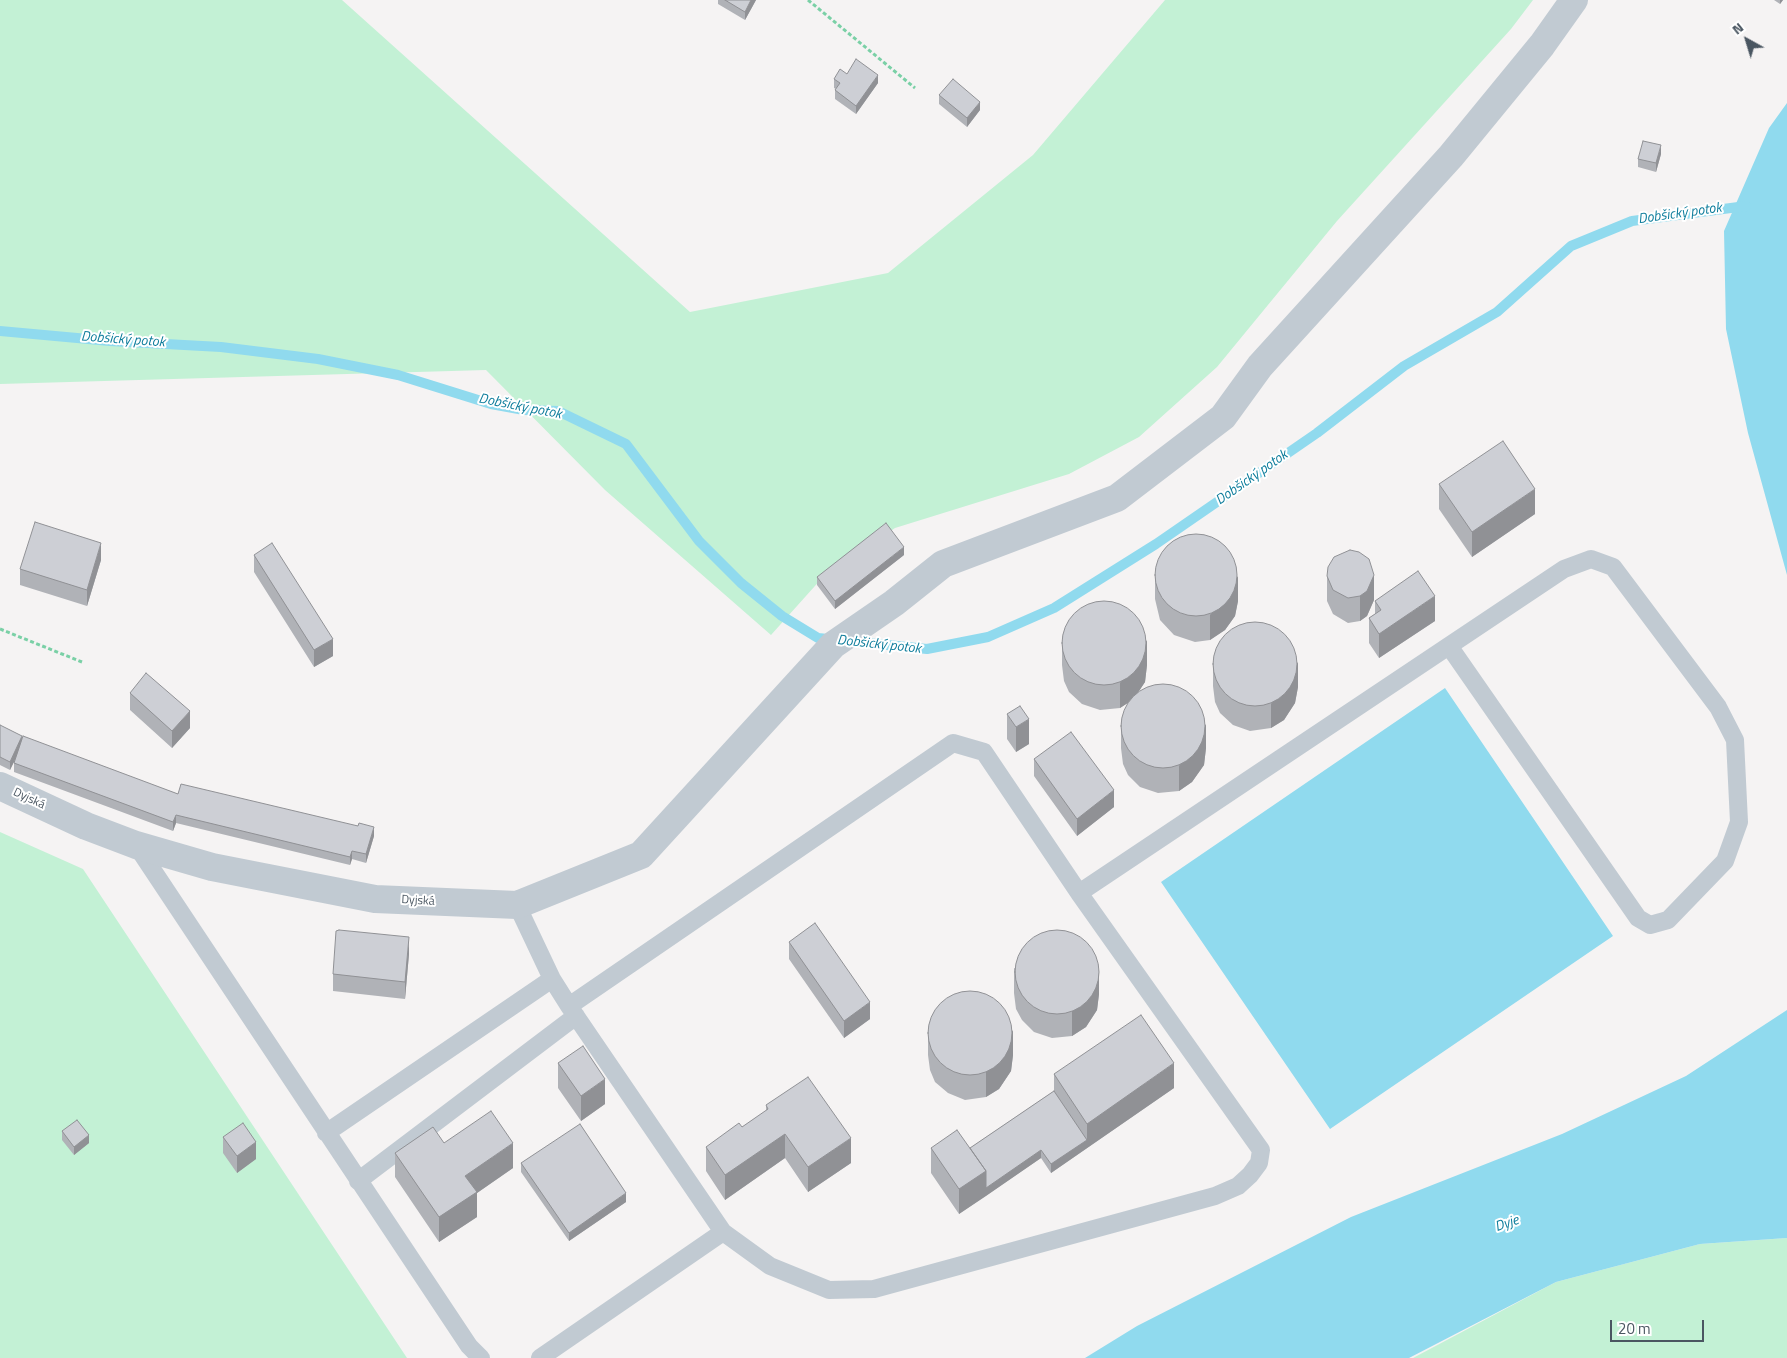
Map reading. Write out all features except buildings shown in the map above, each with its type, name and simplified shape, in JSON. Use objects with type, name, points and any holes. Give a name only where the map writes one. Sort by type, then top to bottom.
[{"type":"street","name":"Dyjská","points":[[0,786],[86,826],[136,844],[212,867],[375,899],[517,905],[641,855],[833,645],[894,603],[943,564],[1118,498],[1223,417],[1260,366],[1450,156],[1542,45],[1574,0]]},
{"type":"lane","points":[[1079,893],[1564,569],[1591,559],[1612,567],[1718,707],[1735,740],[1739,822],[1725,861],[1668,920],[1650,925],[1638,918],[1449,646]]},
{"type":"lane","points":[[358,1181],[572,1011],[952,743],[984,752],[1079,893],[1261,1150],[1259,1163],[1238,1186],[1215,1196],[874,1289],[829,1290],[770,1266],[723,1232],[572,1011],[552,979],[517,905]]},
{"type":"lane","points":[[136,844],[358,1181],[469,1346],[481,1358]]},
{"type":"lane","points":[[326,1133],[552,979]]},
{"type":"lane","points":[[540,1358],[723,1232]]},
{"type":"path","points":[[808,0],[915,88]]},
{"type":"path","points":[[0,629],[82,662]]},
{"type":"green space","points":[[0,0],[342,0],[690,312],[888,273],[1033,155],[1165,0],[1533,0],[1511,29],[1337,221],[1217,367],[1139,437],[1069,474],[895,528],[823,577],[771,635],[605,490],[486,370],[0,384]]},
{"type":"green space","points":[[0,832],[83,869],[407,1358],[0,1358]]},
{"type":"green space","points":[[1787,1238],[1787,1358],[1413,1358],[1556,1282],[1700,1244]]},
{"type":"water","points":[[1787,103],[1787,575],[1748,433],[1726,329],[1724,231],[1769,128]]},
{"type":"water","points":[[1445,688],[1613,936],[1330,1129],[1161,882]]},
{"type":"water","name":"Dyje","points":[[1787,1010],[1787,1238],[1700,1244],[1556,1282],[1409,1358],[1085,1358],[1137,1326],[1351,1217],[1562,1134],[1686,1076]]},
{"type":"waterway","name":"Dobšický potok","points":[[0,331],[110,341],[221,347],[318,359],[398,375],[491,404],[524,410],[558,411],[626,444],[699,541],[741,583],[782,616],[818,638],[927,649],[988,637],[1054,608],[1156,544],[1317,433],[1404,366],[1497,312],[1571,246],[1632,221],[1746,206]]}]
